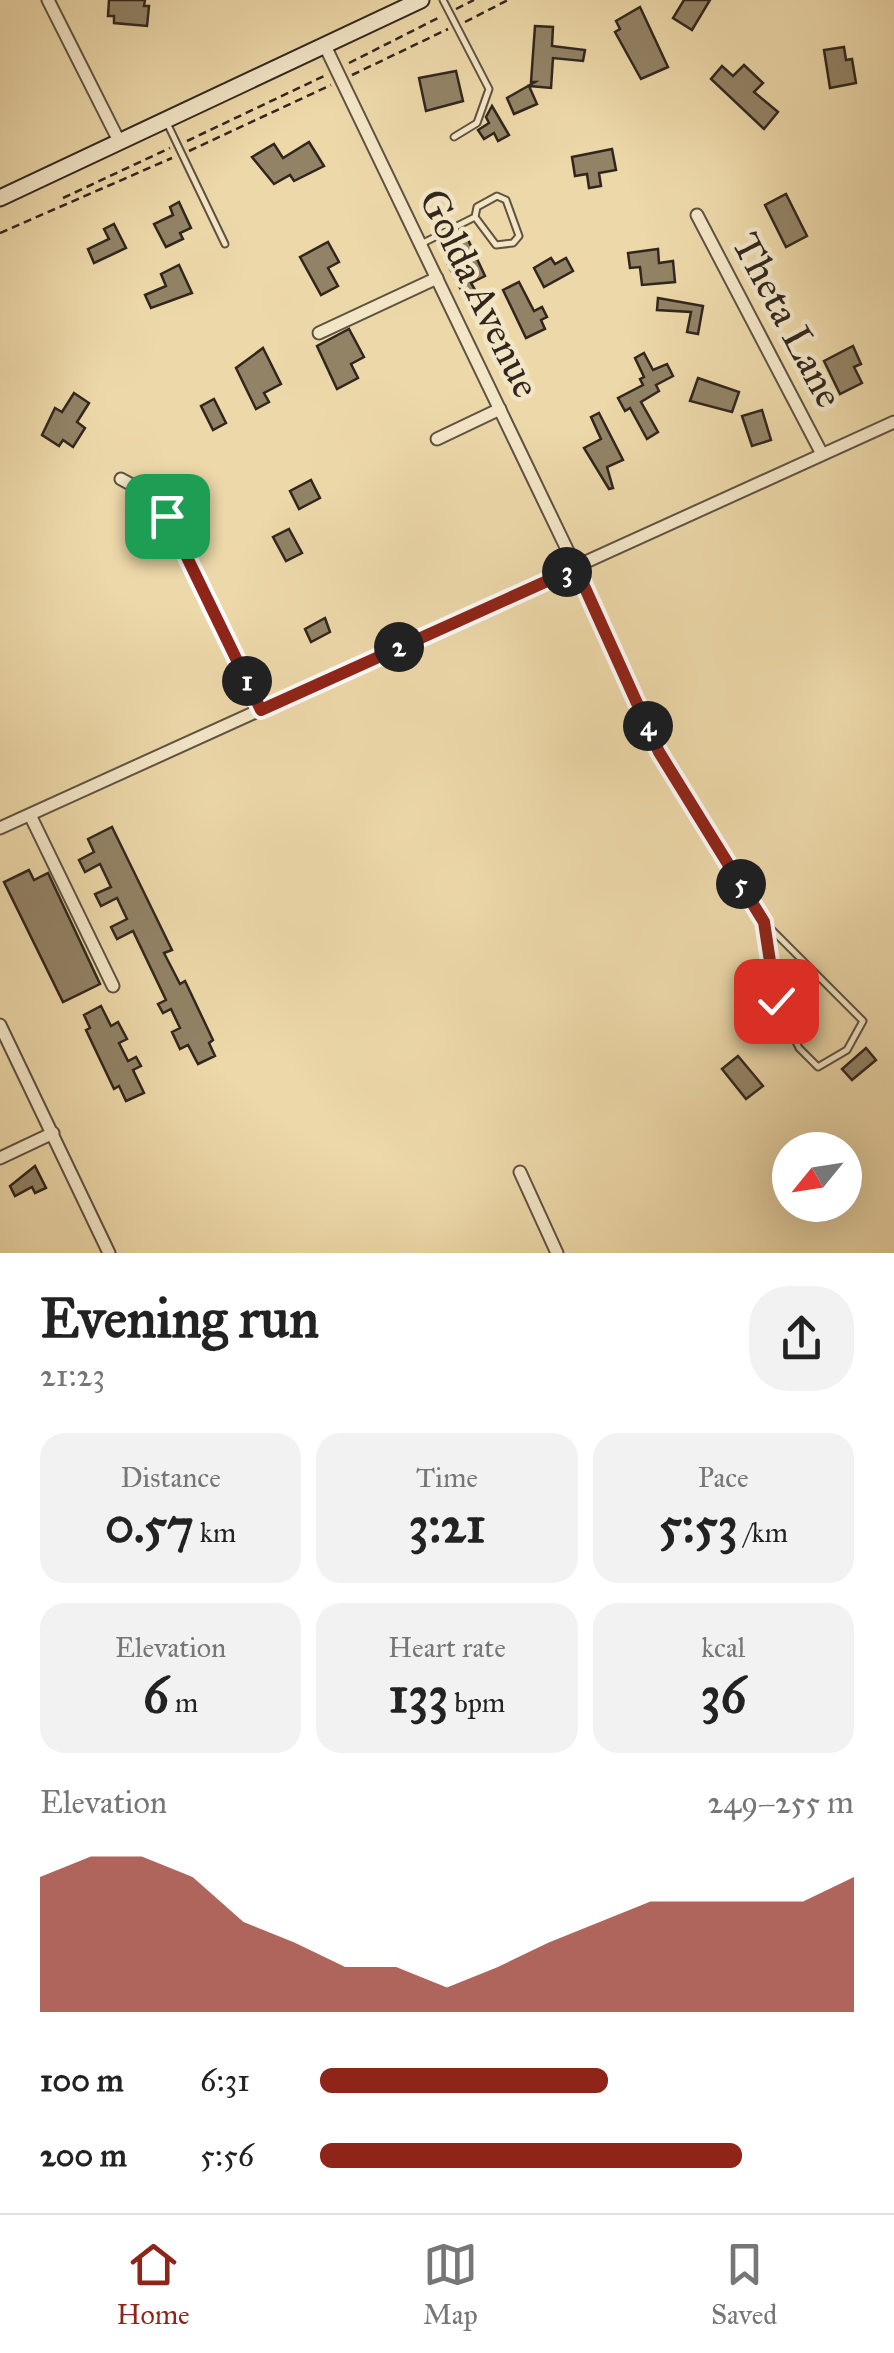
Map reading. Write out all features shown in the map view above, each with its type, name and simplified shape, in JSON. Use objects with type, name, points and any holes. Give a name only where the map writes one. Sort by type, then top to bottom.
[{"type":"main road","points":[[0,198],[421,0]]},
{"type":"street","points":[[48,0],[119,142]]},
{"type":"street","name":"Golda Avenue","points":[[326,46],[576,568]]},
{"type":"street","name":"Theta Lane","points":[[697,215],[822,454]]},
{"type":"street","points":[[320,333],[437,278]]},
{"type":"street","points":[[437,439],[500,409]]},
{"type":"street","points":[[0,828],[894,422]]},
{"type":"street","points":[[121,479],[146,493],[167,516],[261,710]]},
{"type":"street","points":[[30,815],[113,986]]},
{"type":"street","points":[[0,1025],[109,1253]]},
{"type":"street","points":[[0,1158],[52,1133]]},
{"type":"street","points":[[520,1172],[557,1253]]},
{"type":"lane","points":[[443,0],[490,89],[477,124],[454,138]]},
{"type":"lane","points":[[165,120],[225,244]]},
{"type":"lane","points":[[421,244],[475,216],[478,207],[498,196],[506,200],[519,236],[513,243],[496,245],[475,216]]},
{"type":"lane","points":[[576,568],[659,752],[764,922],[863,1020],[847,1050],[818,1067],[799,1048],[776,1001],[764,922]]},
{"type":"path","points":[[0,233],[182,154],[474,0]]},
{"type":"path","points":[[63,198],[457,26],[508,0]]},
{"type":"building","points":[[109,0],[145,0],[144,6],[149,6],[147,26],[114,23],[114,16],[108,16]]},
{"type":"building","points":[[684,0],[710,0],[692,30],[673,18]]},
{"type":"building","points":[[640,7],[668,67],[641,79],[615,32],[620,29],[616,21]]},
{"type":"building","points":[[535,26],[553,27],[552,46],[585,50],[583,61],[553,58],[551,88],[529,86],[537,104],[514,114],[507,98],[535,82],[531,82]]},
{"type":"building","points":[[844,47],[846,60],[852,59],[856,83],[830,88],[824,50]]},
{"type":"building","points":[[744,65],[763,83],[754,92],[778,112],[764,129],[711,79],[722,66],[733,76]]},
{"type":"building","points":[[456,71],[463,101],[426,111],[419,78]]},
{"type":"building","points":[[492,106],[509,135],[498,141],[494,133],[484,139],[478,130],[489,123],[486,117]]},
{"type":"building","points":[[309,142],[324,166],[294,181],[290,175],[274,184],[252,157],[274,144],[283,158]]},
{"type":"building","points":[[612,149],[616,170],[599,173],[601,186],[589,188],[587,174],[575,176],[572,157]]},
{"type":"building","points":[[786,194],[807,236],[786,247],[765,205]]},
{"type":"building","points":[[179,202],[191,228],[180,233],[183,239],[166,247],[154,224],[173,215],[170,207]]},
{"type":"building","points":[[114,224],[126,248],[94,263],[88,249],[109,239],[104,229]]},
{"type":"building","points":[[464,231],[485,276],[471,283],[478,295],[467,301],[448,265],[459,259],[449,239]]},
{"type":"building","points":[[328,242],[339,262],[328,268],[338,286],[321,295],[300,257]]},
{"type":"building","points":[[658,249],[659,263],[673,261],[675,282],[642,285],[640,267],[630,268],[628,253]]},
{"type":"building","points":[[551,258],[555,264],[566,258],[573,271],[544,287],[534,268]]},
{"type":"building","points":[[179,265],[192,293],[151,308],[145,295],[166,286],[161,274]]},
{"type":"building","points":[[519,282],[534,311],[542,307],[547,317],[541,320],[545,329],[526,338],[503,290]]},
{"type":"building","points":[[658,298],[703,306],[698,334],[687,332],[691,312],[657,310]]},
{"type":"building","points":[[349,329],[364,357],[351,364],[358,378],[337,389],[317,346]]},
{"type":"building","points":[[853,346],[861,364],[854,367],[862,383],[840,394],[824,361]]},
{"type":"building","points":[[263,348],[281,384],[264,393],[269,402],[256,409],[236,368]]},
{"type":"building","points":[[644,353],[653,370],[667,364],[673,376],[656,385],[659,391],[641,402],[658,432],[647,439],[630,408],[625,411],[618,398],[643,385],[640,379],[644,377],[635,358]]},
{"type":"building","points":[[698,378],[739,392],[732,412],[690,401]]},
{"type":"building","points":[[74,393],[89,403],[77,422],[85,428],[73,447],[63,440],[59,446],[42,435],[55,408],[62,412]]},
{"type":"building","points":[[214,399],[226,423],[213,430],[201,406]]},
{"type":"building","points":[[762,410],[771,440],[752,446],[742,416]]},
{"type":"building","points":[[599,413],[623,460],[607,467],[613,488],[609,489],[584,448],[601,439],[591,417]]},
{"type":"building","points":[[311,480],[320,498],[299,509],[290,491]]},
{"type":"building","points":[[289,529],[302,553],[286,561],[273,537]]},
{"type":"building","points":[[325,618],[330,632],[311,642],[305,629]]},
{"type":"building","points":[[112,827],[172,950],[164,953],[180,984],[185,981],[213,1040],[209,1043],[215,1056],[198,1064],[188,1045],[180,1049],[172,1032],[180,1028],[171,1009],[163,1013],[158,1004],[166,1000],[133,931],[117,939],[111,927],[127,919],[117,898],[101,906],[95,894],[111,887],[100,864],[85,872],[79,860],[94,852],[88,839]]},
{"type":"building","points":[[29,870],[34,880],[48,873],[100,984],[63,1002],[4,882]]},
{"type":"building","points":[[101,1006],[111,1026],[118,1022],[127,1039],[119,1043],[128,1061],[136,1057],[141,1066],[133,1070],[144,1093],[126,1101],[119,1086],[114,1089],[86,1030],[90,1028],[84,1015]]},
{"type":"building","points":[[866,1048],[876,1060],[852,1080],[842,1069]]},
{"type":"building","points":[[738,1056],[763,1086],[746,1099],[722,1069]]},
{"type":"building","points":[[35,1166],[46,1188],[35,1193],[32,1187],[15,1196],[10,1186]]},
{"type":"route","points":[[167,516],[261,710],[576,568],[659,752],[764,922],[776,1001]]}]
